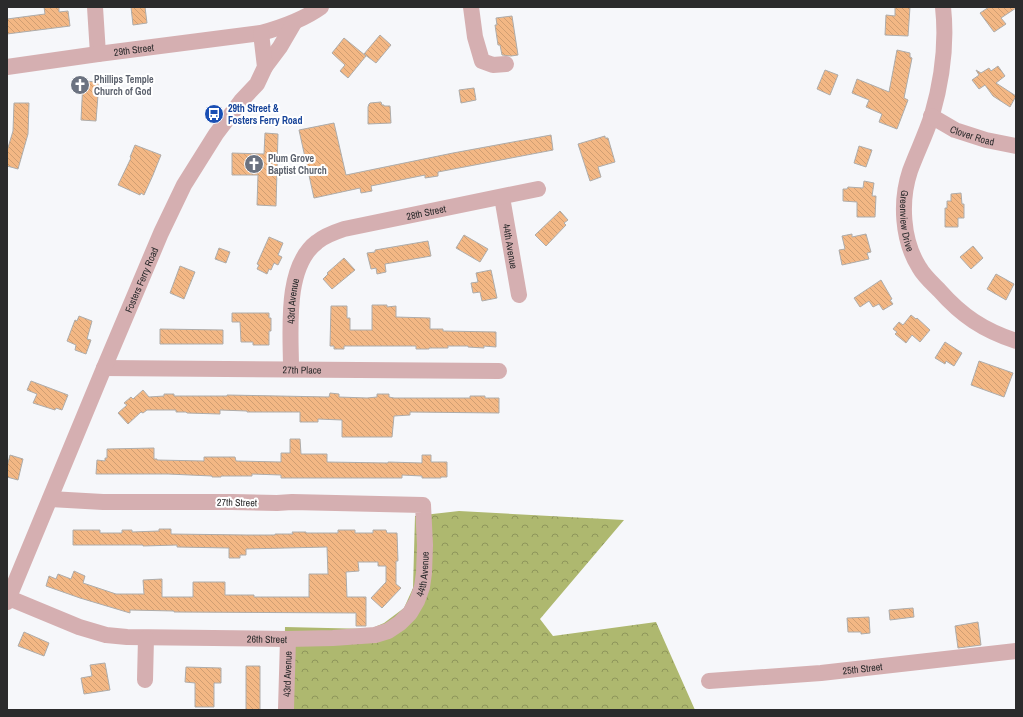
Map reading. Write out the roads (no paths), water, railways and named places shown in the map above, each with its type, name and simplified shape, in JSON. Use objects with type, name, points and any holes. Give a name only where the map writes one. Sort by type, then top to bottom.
[{"type":"street","points":[[95,7],[98,54]]},
{"type":"street","points":[[265,67],[261,33],[280,28],[306,17],[322,7]]},
{"type":"street","points":[[471,7],[475,37],[482,61],[493,65],[506,64]]},
{"type":"street","name":"Greenview Drive","points":[[943,7],[942,76],[931,116],[910,172],[904,199],[903,213],[905,227],[913,254],[919,267],[946,299],[968,318],[993,332],[1016,341]]},
{"type":"street","name":"Fosters Ferry Road","points":[[8,600],[104,368],[184,185],[216,134],[257,84],[265,67],[280,47],[294,22]]},
{"type":"street","name":"29th Street","points":[[7,67],[261,33]]},
{"type":"street","name":"Clover Road","points":[[931,116],[955,130],[986,140],[1016,146]]},
{"type":"street","name":"28th Street","points":[[317,241],[344,228],[538,189]]},
{"type":"street","name":"44th Avenue","points":[[502,197],[519,295]]},
{"type":"street","name":"43rd Avenue","points":[[291,369],[292,292],[294,278],[306,251],[317,241]]},
{"type":"street","name":"27th Place","points":[[104,368],[499,371]]},
{"type":"street","name":"27th Street","points":[[50,499],[103,502],[292,502],[423,505]]},
{"type":"street","name":"44th Avenue","points":[[388,631],[400,623],[410,613],[418,601],[422,587],[425,545],[423,505]]},
{"type":"street","name":"26th Street","points":[[8,600],[79,627],[106,635],[146,638],[221,637],[288,639],[361,637],[388,631]]},
{"type":"street","points":[[145,680],[146,638]]},
{"type":"street","name":"43rd Avenue","points":[[286,709],[288,639]]},
{"type":"street","name":"25th Street","points":[[709,681],[821,673],[1016,651]]},
{"type":"place","name":"Phillips Temple Church of God","points":[[80,85]]},
{"type":"place","name":"29th Street & Fosters Ferry Road","points":[[214,114]]},
{"type":"place","name":"Plum Grove Baptist Church","points":[[254,164]]}]
